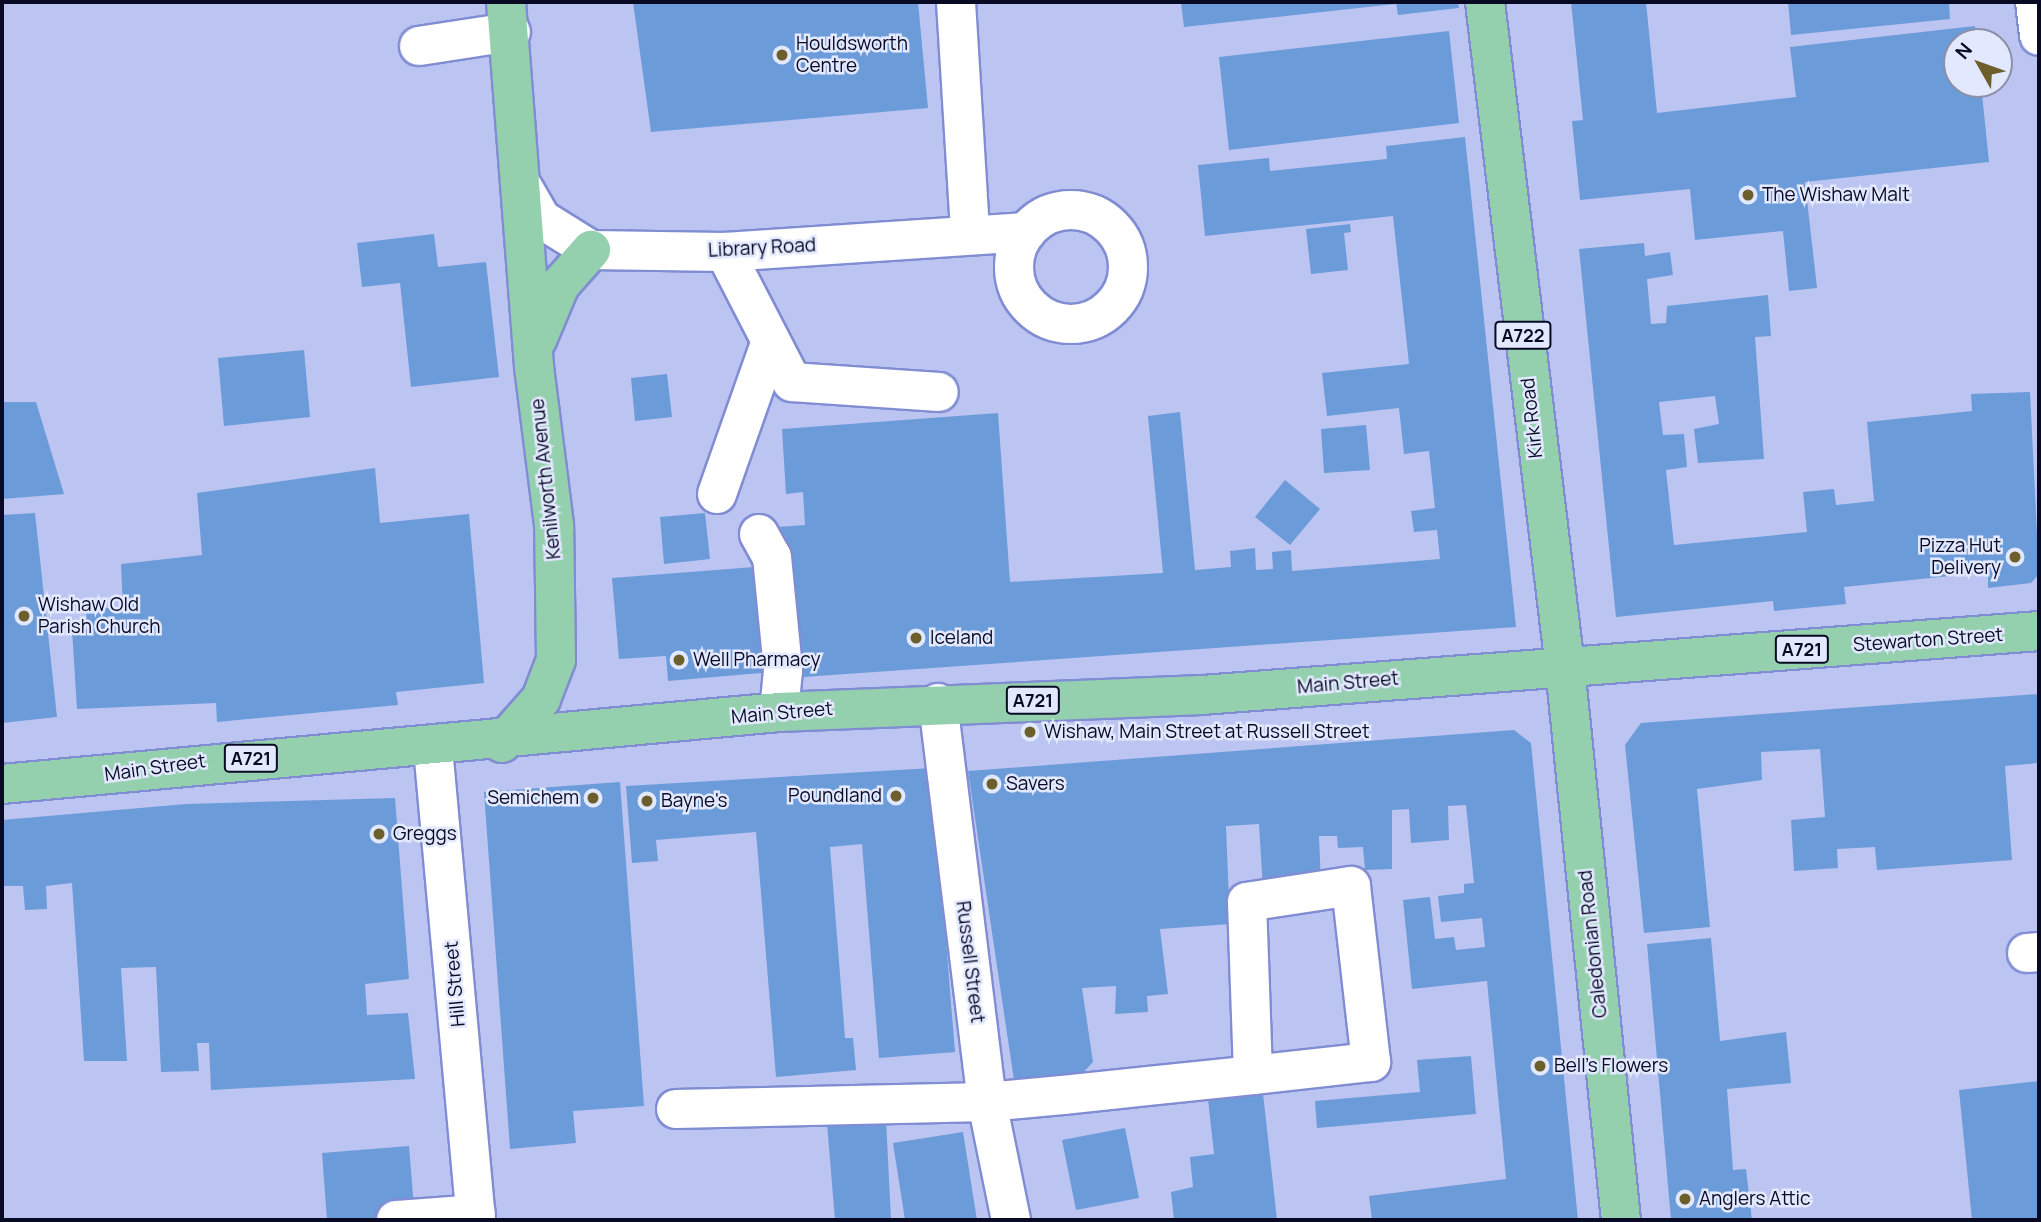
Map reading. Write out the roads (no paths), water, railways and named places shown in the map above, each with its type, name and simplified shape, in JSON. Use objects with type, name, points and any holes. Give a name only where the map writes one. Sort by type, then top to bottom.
[{"type":"main road","name":"Kirk Road","points":[[1485,2],[1565,667]]},
{"type":"main road","name":"Kenilworth Avenue","points":[[502,743],[541,699],[556,660],[554,525],[534,366],[524,189],[508,17]]},
{"type":"main road","name":"Kenilworth Avenue","points":[[534,366],[540,322],[591,250]]},
{"type":"main road","name":"Stewarton Street","points":[[1565,667],[2039,631]]},
{"type":"main road","name":"Main Street","points":[[2,784],[215,760],[502,743],[779,712],[937,703],[1202,695],[1565,667]]},
{"type":"main road","name":"Caledonian Road","points":[[1565,667],[1621,1220]]},
{"type":"street","points":[[956,2],[970,233]]},
{"type":"street","points":[[2035,2],[2039,36]]},
{"type":"street","points":[[419,46],[508,17]]},
{"type":"street","points":[[524,189],[541,219],[591,250]]},
{"type":"street","name":"Library Road","points":[[591,250],[725,252],[970,233],[1026,232]]},
{"type":"street","points":[[725,252],[792,382],[939,392]]},
{"type":"street","points":[[717,494],[771,341]]},
{"type":"street","points":[[759,534],[772,557],[783,670],[779,712]]},
{"type":"street","name":"Russell Street","points":[[937,703],[987,1102],[1011,1220]]},
{"type":"street","name":"Hill Street","points":[[433,748],[476,1217]]},
{"type":"street","points":[[676,1109],[987,1102],[1253,1075],[1371,1062],[1351,886],[1247,902],[1253,1075]]},
{"type":"street","points":[[396,1220],[476,1217]]},
{"type":"place","name":"Houldsworth Centre","points":[[782,55]]},
{"type":"place","name":"The Wishaw Malt","points":[[1748,195]]},
{"type":"place","name":"Pizza Hut Delivery","points":[[2015,557]]},
{"type":"place","name":"Wishaw Old Parish Church","points":[[24,616]]},
{"type":"place","name":"Iceland","points":[[916,638]]},
{"type":"place","name":"Well Pharmacy","points":[[679,660]]},
{"type":"place","name":"Wishaw, Main Street at Russell Street","points":[[1030,732]]},
{"type":"place","name":"Savers","points":[[992,784]]},
{"type":"place","name":"Poundland","points":[[896,796]]},
{"type":"place","name":"Semichem","points":[[593,798]]},
{"type":"place","name":"Bayne's","points":[[647,801]]},
{"type":"place","name":"Greggs","points":[[379,834]]},
{"type":"place","name":"Bell's Flowers","points":[[1540,1066]]},
{"type":"place","name":"Anglers Attic","points":[[1685,1199]]}]
